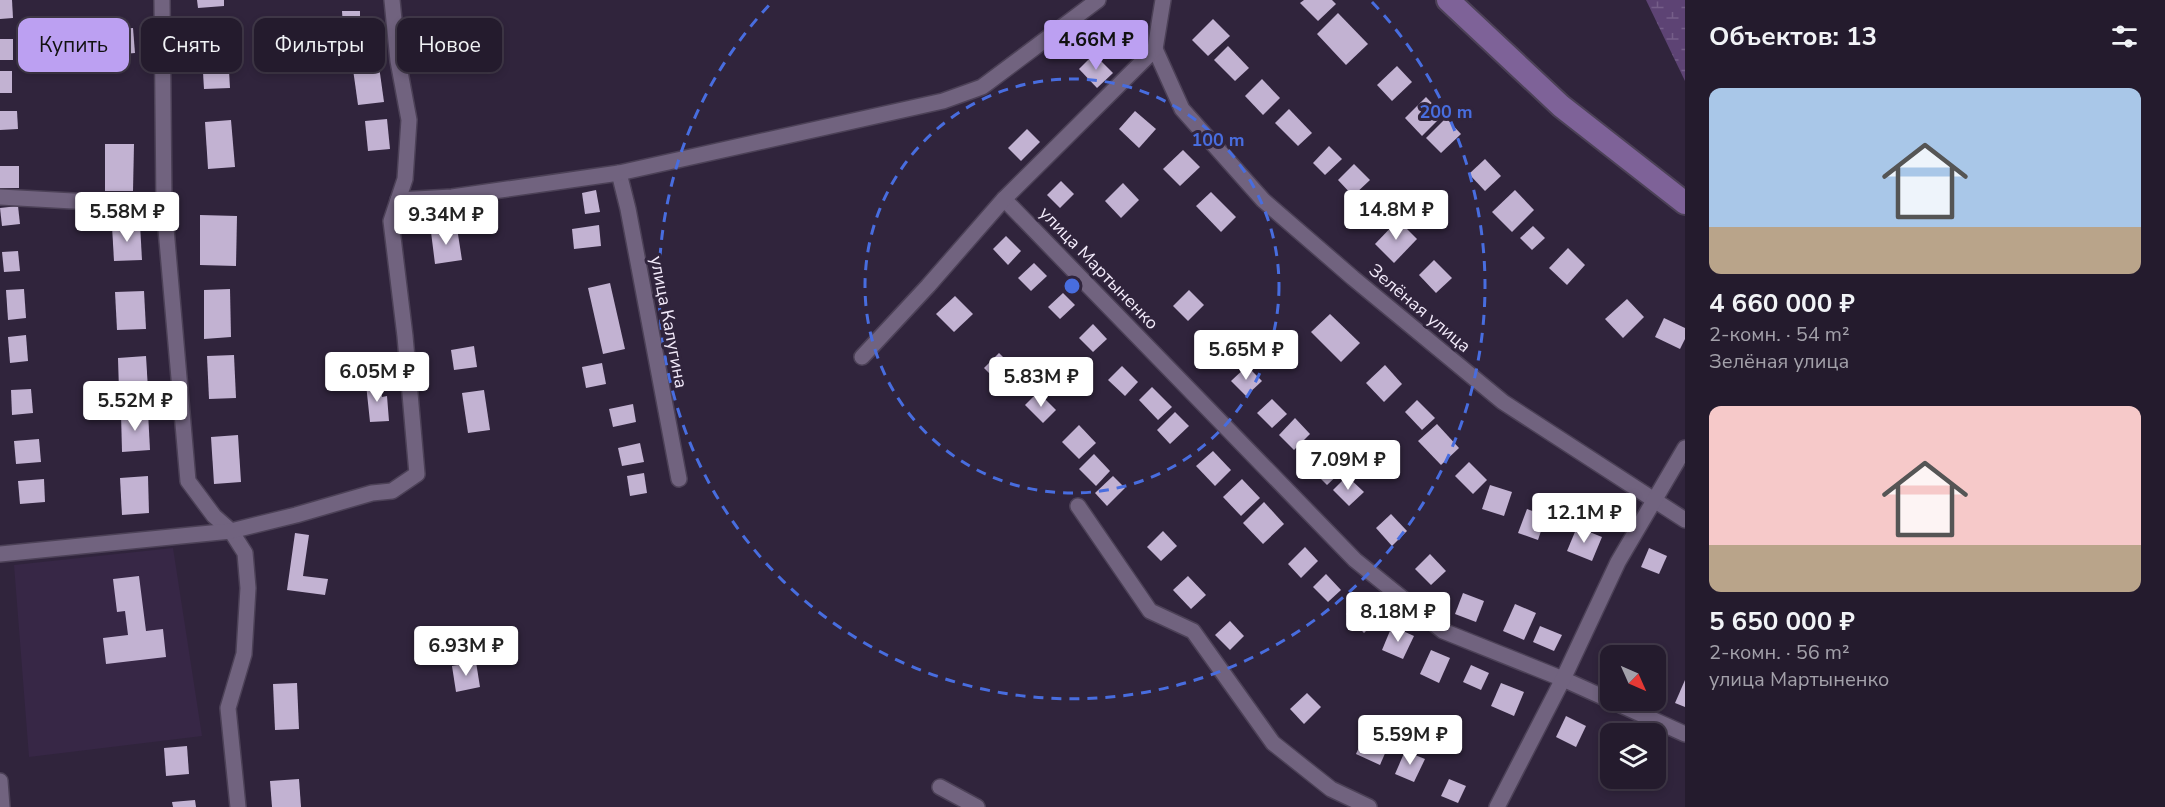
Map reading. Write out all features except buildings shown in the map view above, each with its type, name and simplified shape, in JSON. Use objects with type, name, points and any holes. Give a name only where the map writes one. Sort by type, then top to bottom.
[{"type":"main road","points":[[1448,0],[1562,106],[1685,203]]},
{"type":"street","points":[[162,0],[164,206],[188,481],[214,516],[231,531],[244,553],[248,588],[244,654],[228,708],[238,807]]},
{"type":"street","points":[[0,554],[231,531],[372,493],[392,491],[417,474],[405,336],[391,221],[405,179],[409,120],[398,61],[392,0]]},
{"type":"street","points":[[398,200],[452,197],[619,173],[943,101],[982,87],[1098,0]]},
{"type":"street","points":[[862,357],[1004,199],[1155,49],[1162,0]]},
{"type":"street","name":"Зелёная улица","points":[[1155,49],[1182,109],[1263,200],[1503,402],[1685,520]]},
{"type":"street","name":"улица Калугина","points":[[619,173],[628,209],[679,479]]},
{"type":"street","points":[[0,197],[164,206]]},
{"type":"street","name":"улица Мартыненко","points":[[1004,199],[1355,560],[1443,631],[1563,680],[1685,734]]},
{"type":"street","points":[[1497,807],[1563,680],[1618,562],[1685,448]]},
{"type":"street","points":[[1078,506],[1150,611],[1192,631],[1273,743],[1330,789],[1369,807]]},
{"type":"street","points":[[0,781],[2,807]]},
{"type":"street","points":[[940,788],[978,807]]},
{"type":"shaded area","points":[[173,548],[202,736],[29,757],[14,565]]},
{"type":"green space","points":[[1646,0],[1685,0],[1685,81]]}]
